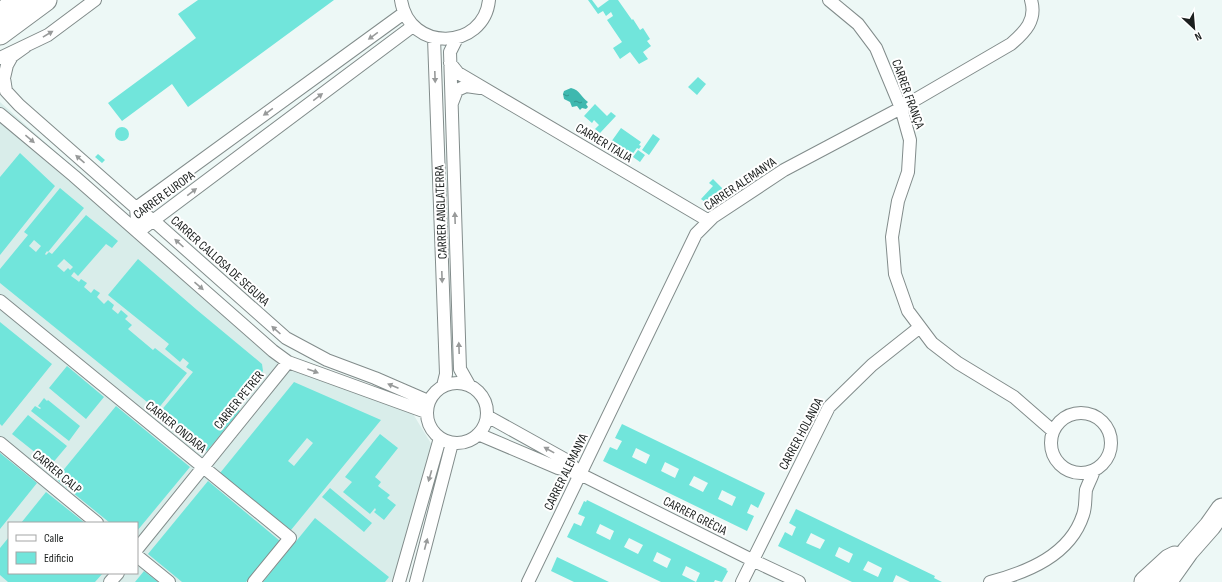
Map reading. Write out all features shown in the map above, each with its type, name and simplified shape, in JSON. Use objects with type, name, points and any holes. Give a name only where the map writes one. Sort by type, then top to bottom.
[{"type":"highway","points":[[0,14],[19,0]]},
{"type":"highway","points":[[0,34],[46,0]]},
{"type":"highway","points":[[1166,582],[1188,551],[1210,526],[1222,509]]},
{"type":"highway","points":[[1145,582],[1169,560],[1188,551]]},
{"type":"street","points":[[0,58],[48,35],[95,0]]},
{"type":"street","points":[[401,0],[404,13],[413,26],[428,36],[442,40],[457,38],[473,30],[483,18],[489,0]]},
{"type":"street","name":"CARRER FRANÇA","points":[[829,0],[858,24],[876,48],[901,108],[910,140],[908,172],[898,201],[892,237],[895,274],[908,311],[932,343],[958,363],[1014,397],[1053,431]]},
{"type":"street","name":"CARRER ALEMANYA","points":[[528,582],[696,234],[713,217],[784,170],[901,108],[1011,44],[1024,34],[1030,22],[1032,5],[1031,0]]},
{"type":"street","name":"CARRER EUROPA","points":[[404,13],[136,208],[138,232],[413,26]]},
{"type":"street","name":"CARRER ANGLATERRA","points":[[434,38],[446,374],[443,386]]},
{"type":"street","name":"CARRER ANGLATERRA","points":[[457,38],[450,52],[450,63],[460,369],[469,385]]},
{"type":"street","name":"CARRER CALLOSA DE SEGURA","points":[[26,46],[12,56],[6,65],[4,78],[6,91],[19,105],[136,208],[154,221],[286,338],[327,360],[375,378],[427,406]]},
{"type":"street","name":"CARRER ITALIA","points":[[450,63],[458,73],[709,221]]},
{"type":"street","name":"CARRER ITALIA","points":[[451,105],[457,90],[466,86],[485,88]]},
{"type":"street","points":[[0,114],[138,232],[273,351],[288,362],[427,406]]},
{"type":"street","name":"CARRER ONDARA","points":[[0,301],[290,538],[254,582]]},
{"type":"street","name":"CARRER HOLANDA","points":[[742,582],[829,407],[872,365],[920,327]]},
{"type":"street","name":"CARRER PETRER","points":[[138,548],[288,362]]},
{"type":"street","points":[[460,382],[469,385],[481,395],[487,408],[485,424],[478,434],[470,440],[461,443],[452,443],[440,438],[430,428],[427,406],[434,392],[443,386],[460,382]]},
{"type":"street","points":[[1084,412],[1094,415],[1108,428],[1111,438],[1111,447],[1108,457],[1094,470],[1085,473],[1076,473],[1064,468],[1054,458],[1050,440],[1058,423],[1065,416],[1084,412]]},
{"type":"street","name":"CARRER GRÈCIA","points":[[487,416],[568,461],[580,474]]},
{"type":"street","name":"CARRER GRÈCIA","points":[[478,434],[558,468],[580,474],[799,582]]},
{"type":"street","points":[[399,582],[440,438]]},
{"type":"street","name":"CARRER CALP","points":[[0,443],[96,522]]},
{"type":"street","points":[[416,582],[452,443]]},
{"type":"street","points":[[990,582],[1013,576],[1046,561],[1065,544],[1079,526],[1082,519],[1086,490],[1094,470]]},
{"type":"street","points":[[1076,473],[1086,490]]},
{"type":"street","points":[[138,557],[169,582]]},
{"type":"street","points":[[110,582],[117,574]]},
{"type":"shaded area","points":[[0,102],[286,357],[410,409],[435,450],[397,582],[0,582]]},
{"type":"water","points":[[571,88],[578,92],[588,102],[586,104],[588,107],[586,109],[582,108],[580,110],[577,106],[572,107],[570,102],[564,99],[564,91]]},
{"type":"building","points":[[198,0],[334,0],[188,107],[172,84],[122,121],[108,103],[196,38],[178,14]]},
{"type":"building","points":[[588,0],[592,0],[598,8],[609,0],[618,0],[640,30],[643,28],[650,39],[647,41],[651,46],[643,52],[648,59],[639,64],[630,52],[620,59],[613,48],[622,42],[607,20],[613,16],[611,12],[606,16],[603,11],[598,14]]},
{"type":"building","points":[[698,77],[706,84],[697,95],[688,87]]},
{"type":"building","points":[[595,104],[607,116],[611,112],[616,116],[600,133],[595,129],[599,125],[594,120],[592,123],[584,116]]},
{"type":"building","points":[[122,127],[127,129],[129,134],[127,139],[122,141],[117,139],[115,134],[117,129]]},
{"type":"building","points":[[621,128],[641,142],[639,149],[637,148],[631,156],[611,142]]},
{"type":"building","points":[[653,134],[660,139],[649,155],[642,150]]},
{"type":"building","points":[[638,150],[645,155],[640,162],[633,157]]},
{"type":"building","points":[[20,153],[55,186],[0,255],[0,177]]},
{"type":"building","points":[[98,154],[105,160],[102,163],[95,157]]},
{"type":"building","points":[[713,179],[726,192],[713,202],[705,202],[701,199],[713,186],[709,183]]},
{"type":"building","points":[[60,188],[84,208],[48,252],[47,251],[45,254],[46,255],[49,252],[52,254],[86,215],[118,241],[112,248],[106,244],[78,276],[74,272],[71,276],[79,282],[81,279],[87,283],[84,287],[91,293],[94,289],[100,293],[97,297],[104,304],[108,300],[114,305],[112,309],[118,314],[121,310],[128,316],[125,319],[132,325],[128,329],[153,350],[155,348],[187,373],[157,410],[0,283],[0,269],[28,235],[24,232]],"holes":[[[34,240],[41,246],[36,252],[29,246]],[[64,259],[73,267],[70,270],[68,268],[64,272],[57,266]]]},
{"type":"building","points":[[138,259],[262,364],[263,371],[234,406],[240,411],[207,451],[160,412],[193,372],[186,367],[189,363],[183,358],[180,362],[165,349],[169,344],[108,295]]},
{"type":"building","points":[[0,322],[52,364],[2,426],[0,424]]},
{"type":"building","points":[[67,366],[104,397],[86,419],[49,388]]},
{"type":"building","points":[[294,382],[381,420],[291,530],[220,473]],"holes":[[[307,438],[313,443],[294,466],[288,461]]]},
{"type":"building","points":[[44,398],[80,426],[69,441],[31,411],[35,406],[40,409],[41,408],[38,406]]},
{"type":"building","points":[[116,406],[190,467],[138,530],[138,522],[109,522],[56,479]]},
{"type":"building","points":[[28,415],[67,446],[51,465],[12,434]]},
{"type":"building","points":[[622,424],[765,493],[758,508],[751,504],[747,513],[754,516],[747,531],[603,461],[610,447],[617,450],[622,441],[615,438]],"holes":[[[636,448],[650,455],[646,464],[632,457]],[[665,462],[679,469],[675,478],[661,471]],[[694,476],[708,483],[703,492],[689,485]],[[722,490],[736,497],[732,506],[718,499]]]},
{"type":"building","points":[[380,434],[398,448],[375,477],[381,482],[378,486],[390,495],[387,498],[396,505],[384,520],[374,512],[376,510],[375,508],[370,514],[343,492],[352,482],[345,477]]},
{"type":"building","points":[[0,453],[37,483],[0,529]]},
{"type":"building","points":[[208,481],[280,541],[246,582],[182,582],[148,554]]},
{"type":"building","points":[[330,488],[372,523],[364,532],[322,497]]},
{"type":"building","points":[[46,492],[84,522],[22,522]]},
{"type":"building","points":[[587,500],[727,569],[726,570],[728,571],[722,582],[715,580],[714,582],[696,582],[661,582],[567,537],[574,523],[581,526],[585,517],[578,514],[584,501],[586,502]],"holes":[[[600,524],[614,531],[610,540],[596,533]],[[629,538],[643,545],[638,554],[624,547]],[[657,552],[671,559],[667,568],[653,561]],[[686,566],[700,573],[696,582],[682,575]]]},
{"type":"building","points":[[796,509],[935,576],[934,578],[942,582],[910,582],[896,575],[893,582],[852,582],[778,546],[785,532],[792,536],[796,527],[789,523]],"holes":[[[811,533],[825,540],[820,549],[806,543]],[[839,547],[853,554],[849,563],[835,556]],[[868,561],[882,568],[878,577],[863,570]]]},
{"type":"building","points":[[315,518],[389,577],[385,582],[263,582]]},
{"type":"building","points":[[8,538],[8,574],[102,574],[95,582],[8,582],[0,575],[0,548]]},
{"type":"building","points":[[557,557],[609,582],[574,582],[551,571]]},
{"type":"building","points":[[144,571],[158,582],[135,582]]}]
